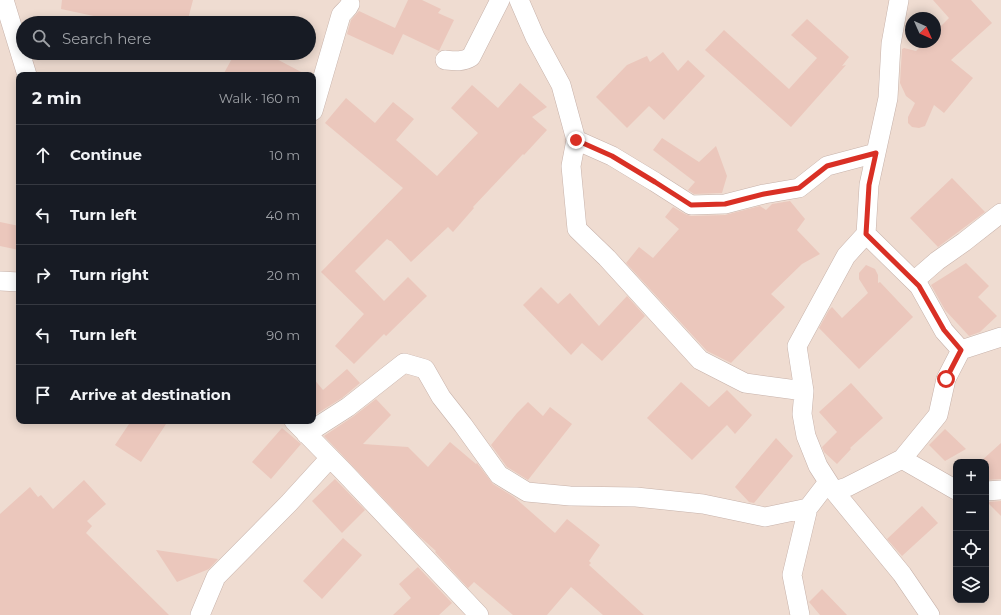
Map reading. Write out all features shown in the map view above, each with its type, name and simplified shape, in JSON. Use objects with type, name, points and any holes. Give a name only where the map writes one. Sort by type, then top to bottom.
[{"type":"street","points":[[4,0],[16,39]]},
{"type":"street","points":[[445,60],[466,60],[471,57],[500,0]]},
{"type":"street","points":[[519,0],[535,37],[561,85],[576,140],[571,166],[577,229],[608,258],[700,360],[745,383],[804,391]]},
{"type":"street","points":[[899,0],[891,44],[888,98],[869,185],[866,234],[846,256],[797,346],[804,391],[802,414],[806,436],[818,466],[831,486],[902,574],[930,615]]},
{"type":"street","points":[[316,101],[341,15],[350,4]]},
{"type":"street","points":[[22,60],[26,72]]},
{"type":"street","points":[[576,140],[612,156],[691,205],[725,204],[764,194],[799,188],[827,166],[876,153]]},
{"type":"street","points":[[914,280],[1001,213]]},
{"type":"street","points":[[866,234],[919,286],[944,330],[961,350]]},
{"type":"street","points":[[0,281],[16,282]]},
{"type":"street","points":[[316,420],[348,407],[404,363],[425,369],[441,397],[499,475],[527,492],[570,496],[636,497],[703,504],[765,517],[808,508],[831,486],[848,487],[902,459],[938,415],[946,379],[961,350],[1001,337]]},
{"type":"street","points":[[300,427],[480,615]]},
{"type":"street","points":[[200,615],[216,577],[289,503],[330,458]]},
{"type":"street","points":[[902,459],[953,488]]},
{"type":"street","points":[[989,491],[1001,490]]},
{"type":"street","points":[[800,615],[792,575],[808,508]]},
{"type":"shaded area","points":[[0,0],[1001,0],[1001,615],[0,615]]},
{"type":"building","points":[[62,0],[193,0],[189,16],[94,16],[61,9]]},
{"type":"building","points":[[408,0],[422,0],[441,9],[438,13],[454,20],[439,51],[403,34],[393,55],[347,34],[351,20],[359,11],[395,28]]},
{"type":"building","points":[[933,0],[971,0],[992,23],[951,60],[973,78],[944,113],[934,105],[925,126],[919,128],[912,127],[908,123],[908,117],[915,103],[906,96],[900,83],[902,49],[904,48],[916,51],[919,48],[941,48],[941,26],[949,18]]},
{"type":"building","points":[[807,19],[849,57],[842,66],[846,65],[791,127],[705,50],[724,30],[789,89],[817,58],[791,35]]},
{"type":"building","points":[[663,52],[678,71],[688,60],[705,76],[664,120],[649,106],[627,128],[596,97],[627,65],[647,56],[650,62]]},
{"type":"building","points":[[231,60],[278,60],[301,72],[225,72]]},
{"type":"building","points":[[520,83],[547,107],[532,117],[547,130],[473,207],[474,208],[453,232],[448,227],[411,262],[391,241],[387,239],[355,271],[384,301],[408,277],[427,296],[386,336],[384,334],[354,364],[335,346],[364,314],[321,272],[403,188],[325,123],[346,98],[375,123],[393,102],[414,119],[396,140],[437,176],[478,133],[451,108],[472,85],[498,108]]},
{"type":"building","points":[[662,138],[699,162],[716,146],[727,176],[722,193],[694,194],[688,190],[695,182],[653,150]]},
{"type":"building","points":[[952,178],[985,212],[938,247],[910,218]]},
{"type":"building","points":[[790,201],[805,219],[797,230],[820,254],[802,264],[771,294],[785,307],[731,363],[707,351],[626,263],[639,247],[653,258],[679,229],[665,217],[673,207],[691,216],[725,215],[760,206],[766,210],[772,204]]},
{"type":"building","points":[[0,222],[16,225],[16,249],[0,246]]},
{"type":"building","points":[[966,263],[989,286],[978,297],[997,316],[980,332],[969,336],[945,310],[931,285]]},
{"type":"building","points":[[866,265],[875,269],[878,275],[878,283],[880,282],[913,317],[859,369],[819,328],[832,307],[842,318],[868,293],[859,279],[859,273]]},
{"type":"building","points":[[541,287],[558,304],[570,293],[599,326],[627,296],[645,316],[602,361],[582,343],[571,355],[523,305]]},
{"type":"building","points":[[347,369],[360,383],[342,398],[316,414],[316,382],[323,390]]},
{"type":"building","points":[[681,382],[709,407],[727,390],[752,415],[735,434],[727,425],[692,460],[647,418]]},
{"type":"building","points":[[851,383],[883,418],[850,448],[851,449],[837,464],[824,452],[822,447],[837,432],[819,412]]},
{"type":"building","points":[[376,399],[391,415],[363,444],[408,447],[428,467],[450,442],[476,464],[477,463],[493,484],[514,497],[555,533],[567,519],[600,545],[589,561],[591,563],[589,565],[644,615],[603,615],[571,587],[547,615],[513,615],[474,582],[468,588],[435,552],[436,551],[419,536],[324,436]]},
{"type":"building","points":[[528,402],[543,416],[550,407],[572,424],[528,480],[507,467],[491,445]]},
{"type":"building","points":[[129,424],[166,424],[141,462],[115,445]]},
{"type":"building","points":[[282,428],[301,444],[271,479],[252,462]]},
{"type":"building","points":[[945,429],[966,449],[945,461],[929,445]]},
{"type":"building","points":[[776,438],[793,456],[754,503],[749,502],[735,487]]},
{"type":"building","points":[[1001,443],[1001,479],[989,480],[989,459],[983,459]]},
{"type":"building","points":[[335,479],[365,510],[342,533],[312,501]]},
{"type":"building","points":[[84,480],[106,504],[87,521],[92,526],[86,533],[169,615],[0,615],[0,514],[30,487],[38,497],[41,495],[53,509]]},
{"type":"building","points":[[1001,501],[1001,516],[989,504],[989,502]]},
{"type":"building","points":[[922,506],[938,523],[902,556],[887,539]]},
{"type":"building","points":[[343,538],[362,555],[322,599],[303,581]]},
{"type":"building","points":[[156,550],[218,559],[209,569],[177,582]]},
{"type":"building","points":[[418,567],[452,603],[439,615],[393,615],[411,598],[399,584]]},
{"type":"building","points":[[822,589],[847,615],[820,615],[809,602]]},
{"type":"route","points":[[576,140],[612,156],[691,205],[725,204],[764,194],[799,188],[827,166],[876,153],[869,185],[866,234],[919,286],[944,330],[961,350],[946,379]]}]
